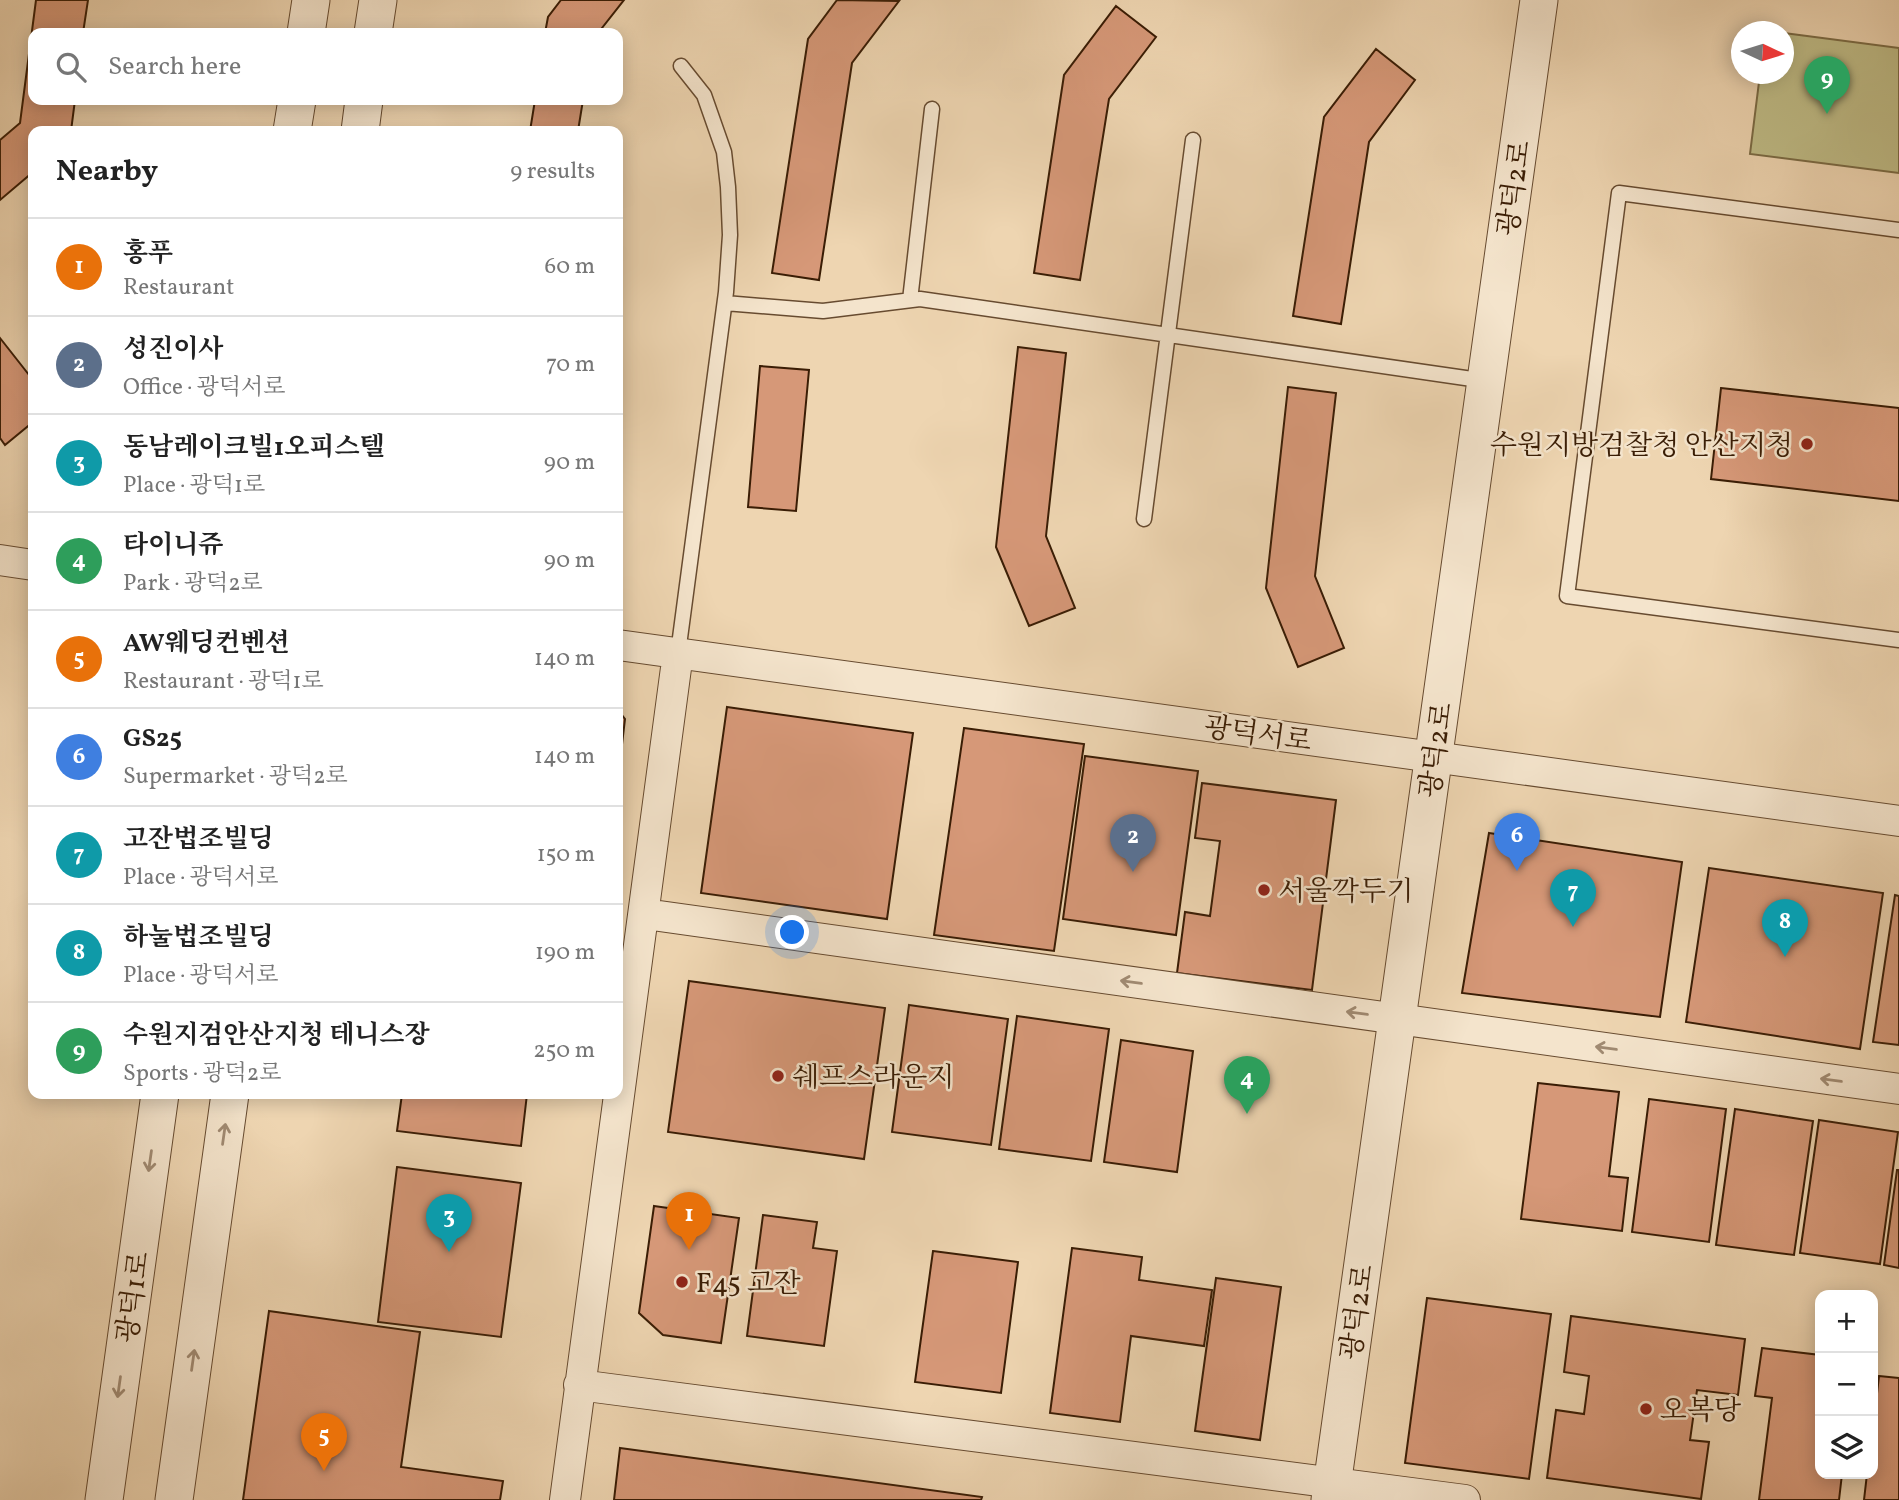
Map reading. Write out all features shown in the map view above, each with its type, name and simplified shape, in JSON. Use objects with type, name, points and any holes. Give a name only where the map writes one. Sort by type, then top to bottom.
[{"type":"street","points":[[307,28],[311,0]]},
{"type":"street","points":[[374,28],[378,0]]},
{"type":"street","name":"광덕2로","points":[[1331,1491],[1539,0]]},
{"type":"street","points":[[293,126],[296,105]]},
{"type":"street","points":[[361,126],[364,105]]},
{"type":"street","points":[[0,560],[28,564]]},
{"type":"street","name":"광덕서로","points":[[623,646],[1899,821]]},
{"type":"street","points":[[623,1071],[678,653]]},
{"type":"street","points":[[645,914],[1899,1090]]},
{"type":"street","name":"광덕1로","points":[[104,1500],[158,1099]]},
{"type":"street","points":[[174,1500],[229,1099]]},
{"type":"street","points":[[565,1500],[619,1099]]},
{"type":"street","points":[[579,1385],[1331,1491],[1465,1500]]},
{"type":"lane","points":[[678,653],[725,303],[730,235],[729,187],[724,152],[704,96],[681,66]]},
{"type":"lane","points":[[910,300],[932,109]]},
{"type":"lane","points":[[1144,519],[1193,140]]},
{"type":"lane","points":[[1899,230],[1619,193],[1567,596],[1899,640]]},
{"type":"lane","points":[[725,303],[823,311],[920,299],[1487,382]]},
{"type":"shaded area","points":[[1794,34],[1899,48],[1899,173],[1750,154],[1759,84],[1794,84]]},
{"type":"building","points":[[36,0],[88,0],[84,28],[32,28]]},
{"type":"building","points":[[561,0],[624,0],[602,28],[546,28],[548,17]]},
{"type":"building","points":[[837,0],[899,1],[852,63],[819,280],[772,273],[808,39]]},
{"type":"building","points":[[1116,6],[1156,37],[1109,99],[1080,280],[1034,273],[1064,75]]},
{"type":"building","points":[[1376,49],[1415,80],[1369,142],[1341,324],[1293,316],[1324,117]]},
{"type":"building","points":[[28,62],[28,105],[74,105],[72,126],[28,126],[28,176],[0,200],[0,140],[20,123]]},
{"type":"building","points":[[534,105],[582,105],[579,126],[531,126]]},
{"type":"building","points":[[0,338],[28,374],[28,426],[5,445],[0,438]]},
{"type":"building","points":[[1018,347],[1066,353],[1046,536],[1075,608],[1029,626],[996,547]]},
{"type":"building","points":[[760,366],[809,370],[796,511],[748,507]]},
{"type":"building","points":[[1288,387],[1336,393],[1315,576],[1344,648],[1298,667],[1266,588]]},
{"type":"building","name":"수원지방검찰청 안산지청","points":[[1721,388],[1899,408],[1899,501],[1711,479]]},
{"type":"building","points":[[727,707],[913,733],[887,919],[701,893]]},
{"type":"building","points":[[964,728],[1084,744],[1054,951],[934,935]]},
{"type":"building","points":[[1085,756],[1198,771],[1176,935],[1063,919]]},
{"type":"building","points":[[1202,783],[1336,800],[1312,990],[1177,973],[1185,912],[1210,916],[1220,841],[1195,838]]},
{"type":"building","points":[[1489,833],[1682,862],[1660,1017],[1462,993]]},
{"type":"building","points":[[1709,868],[1883,893],[1860,1049],[1686,1022]]},
{"type":"building","points":[[1895,895],[1899,896],[1899,1045],[1873,1042]]},
{"type":"building","points":[[689,981],[885,1008],[864,1159],[668,1132]]},
{"type":"building","points":[[909,1005],[1008,1019],[991,1145],[892,1132]]},
{"type":"building","points":[[1017,1016],[1109,1029],[1091,1161],[999,1149]]},
{"type":"building","points":[[1121,1040],[1193,1051],[1177,1172],[1104,1162]]},
{"type":"building","points":[[1538,1083],[1619,1092],[1609,1176],[1628,1178],[1622,1231],[1521,1219]]},
{"type":"building","points":[[401,1099],[526,1099],[521,1146],[397,1131]]},
{"type":"building","points":[[1649,1099],[1726,1109],[1709,1242],[1632,1232]]},
{"type":"building","points":[[1735,1109],[1813,1121],[1794,1255],[1716,1245]]},
{"type":"building","points":[[1819,1120],[1898,1132],[1880,1264],[1800,1253]]},
{"type":"building","points":[[397,1167],[521,1183],[501,1337],[378,1322]]},
{"type":"building","points":[[1899,1170],[1899,1268],[1884,1265]]},
{"type":"building","points":[[654,1206],[739,1218],[721,1343],[663,1335],[639,1313]]},
{"type":"building","points":[[763,1215],[817,1222],[813,1248],[837,1251],[824,1346],[747,1336]]},
{"type":"building","points":[[1072,1248],[1142,1257],[1139,1280],[1212,1290],[1204,1346],[1131,1336],[1120,1422],[1050,1413]]},
{"type":"building","points":[[933,1251],[1018,1262],[1001,1393],[915,1382]]},
{"type":"building","points":[[1216,1278],[1281,1287],[1260,1440],[1195,1431]]},
{"type":"building","points":[[1427,1298],[1551,1314],[1529,1479],[1405,1463]]},
{"type":"building","points":[[269,1311],[420,1332],[401,1467],[503,1481],[500,1500],[243,1500]]},
{"type":"building","points":[[1571,1316],[1745,1339],[1738,1395],[1697,1390],[1690,1440],[1709,1442],[1701,1499],[1547,1478],[1556,1410],[1584,1414],[1589,1376],[1564,1372]]},
{"type":"building","points":[[1762,1348],[1815,1354],[1815,1479],[1841,1479],[1839,1500],[1759,1500],[1772,1398],[1755,1396]]},
{"type":"building","points":[[1879,1376],[1899,1378],[1899,1500],[1864,1500],[1866,1479],[1878,1479]]},
{"type":"building","points":[[620,1448],[982,1497],[981,1500],[614,1500]]},
{"type":"place","name":"수원지검안산지청 테니스장","points":[[1827,114]]},
{"type":"place","name":"수원지방검찰청 안산지청","points":[[1807,444]]},
{"type":"place","name":"GS25","points":[[1517,871]]},
{"type":"place","name":"성진이사","points":[[1133,872]]},
{"type":"place","name":"서울깍두기","points":[[1264,890]]},
{"type":"place","name":"고잔법조빌딩","points":[[1573,927]]},
{"type":"place","name":"하눌법조빌딩","points":[[1785,957]]},
{"type":"place","name":"쉐프스라운지","points":[[778,1076]]},
{"type":"place","name":"타이니쥬","points":[[1247,1114]]},
{"type":"place","name":"홍푸","points":[[689,1250]]},
{"type":"place","name":"동남레이크빌1오피스텔","points":[[449,1252]]},
{"type":"place","name":"F45 고잔","points":[[682,1282]]},
{"type":"place","name":"오복당","points":[[1646,1409]]},
{"type":"place","name":"AW웨딩컨벤션","points":[[324,1471]]}]
